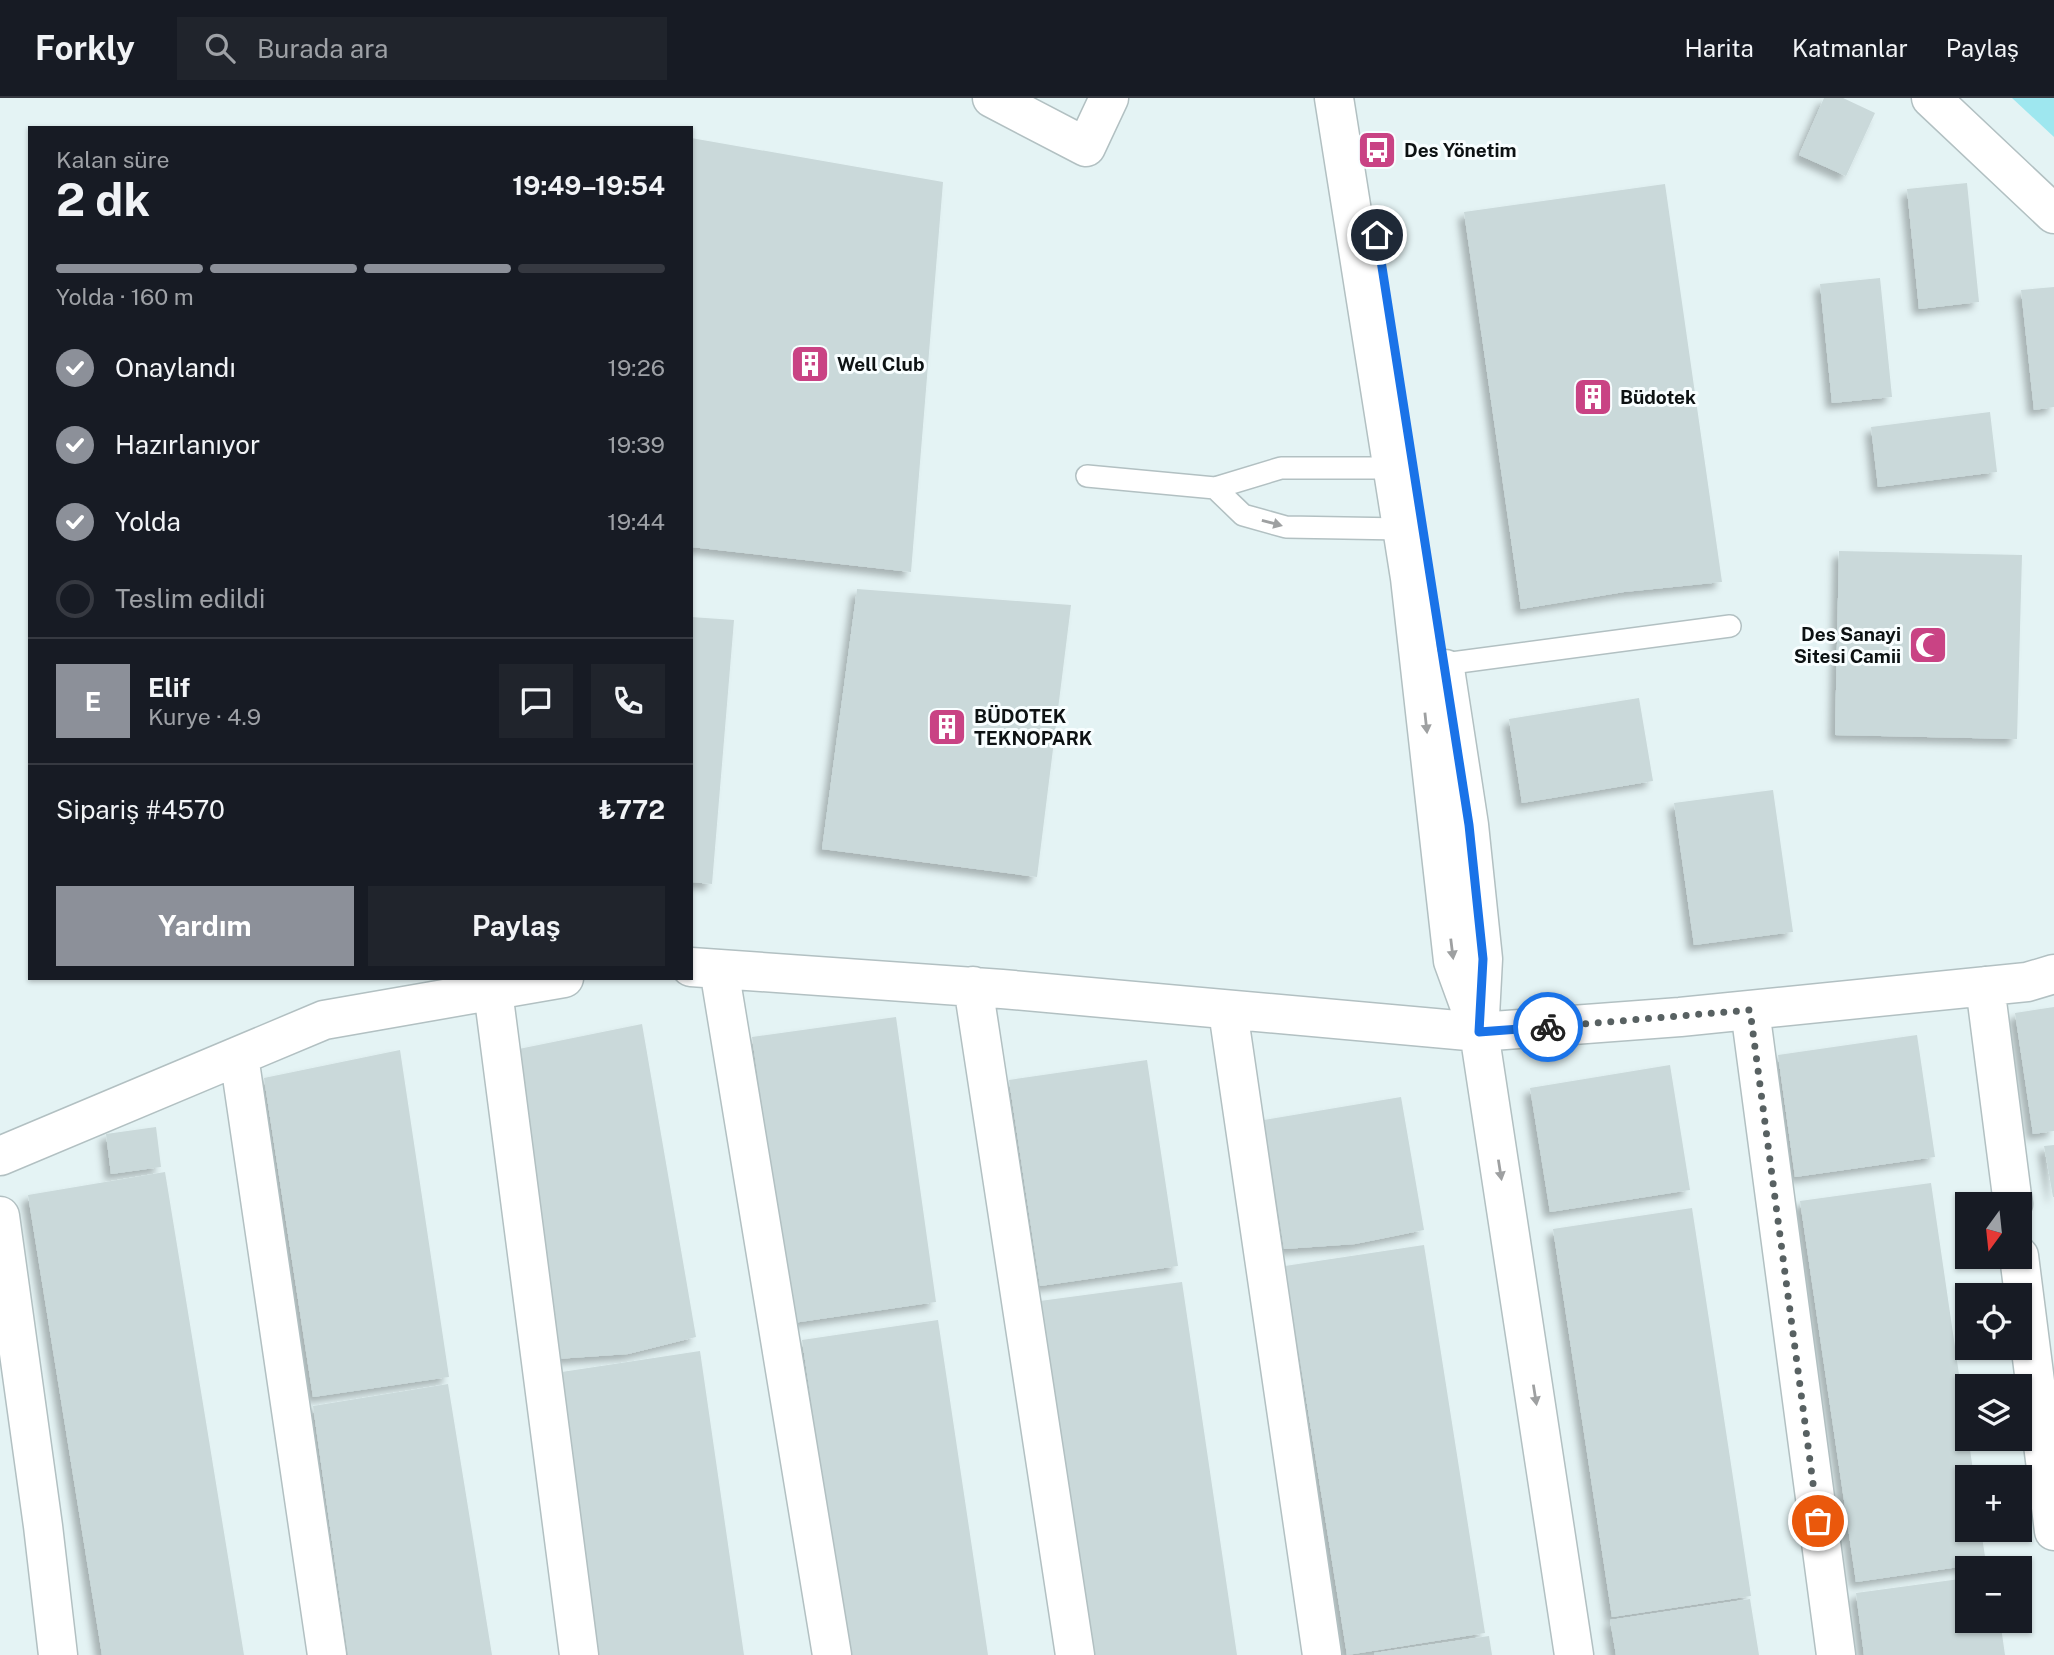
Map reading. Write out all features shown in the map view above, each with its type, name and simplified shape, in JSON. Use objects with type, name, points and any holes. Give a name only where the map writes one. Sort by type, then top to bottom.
[{"type":"street","points":[[992,98],[1086,148],[1109,98]]},
{"type":"street","points":[[1334,98],[1403,468]]},
{"type":"street","points":[[1357,98],[1403,468],[1432,666],[1453,961],[1479,1032],[1574,1655]]},
{"type":"street","points":[[1931,98],[2054,214]]},
{"type":"street","points":[[832,1655],[705,968],[973,986],[1479,1032],[1750,1010],[2027,982],[2054,974]]},
{"type":"street","points":[[0,1156],[324,1020],[553,980]]},
{"type":"street","points":[[973,986],[1075,1655]]},
{"type":"street","points":[[1985,986],[2011,1192]]},
{"type":"street","points":[[493,991],[579,1655]]},
{"type":"street","points":[[1750,1010],[1836,1655]]},
{"type":"street","points":[[1228,1011],[1322,1655]]},
{"type":"street","points":[[239,1056],[327,1655]]},
{"type":"street","points":[[0,1216],[58,1655]]},
{"type":"street","points":[[2021,1269],[2054,1531]]},
{"type":"lane","points":[[1087,476],[1215,488],[1281,468],[1403,468]]},
{"type":"lane","points":[[1215,488],[1243,515],[1286,527],[1412,527]]},
{"type":"lane","points":[[1432,666],[1730,626]]},
{"type":"shaded area","points":[[2012,98],[2054,98],[2054,137]]},
{"type":"building","points":[[1824,98],[1843,98],[1875,113],[1846,176],[1799,155]]},
{"type":"building","name":"Well Club","points":[[693,138],[943,182],[911,572],[693,547]]},
{"type":"building","points":[[1967,183],[1979,302],[1919,309],[1907,189]]},
{"type":"building","name":"Büdotek","points":[[1665,184],[1722,582],[1624,592],[1521,609],[1464,212]]},
{"type":"building","points":[[1880,278],[1892,397],[1832,403],[1820,284]]},
{"type":"building","points":[[2054,287],[2054,407],[2034,410],[2021,290]]},
{"type":"building","points":[[1990,412],[1997,472],[1878,487],[1871,427]]},
{"type":"building","name":"Des Sanayi Sitesi Camii","points":[[1839,551],[2022,555],[2017,739],[1835,735]]},
{"type":"building","name":"BÜDOTEK TEKNOPARK","points":[[857,589],[1071,605],[1037,877],[822,849]]},
{"type":"building","points":[[693,617],[734,620],[712,884],[693,882]]},
{"type":"building","points":[[1639,698],[1653,781],[1522,803],[1509,719]]},
{"type":"building","points":[[1773,790],[1793,932],[1694,945],[1674,803]]},
{"type":"building","points":[[2054,1007],[2054,1131],[2033,1134],[2015,1013]]},
{"type":"building","points":[[896,1017],[936,1302],[793,1323],[752,1037]]},
{"type":"building","points":[[642,1024],[696,1337],[628,1354],[556,1359],[509,1051]]},
{"type":"building","points":[[1917,1035],[1935,1157],[1795,1177],[1778,1055]]},
{"type":"building","points":[[400,1050],[449,1377],[313,1397],[264,1078]]},
{"type":"building","points":[[1147,1060],[1178,1266],[1040,1286],[1009,1080]]},
{"type":"building","points":[[1670,1065],[1690,1190],[1550,1212],[1530,1088]]},
{"type":"building","points":[[1401,1097],[1424,1230],[1355,1244],[1284,1249],[1264,1120]]},
{"type":"building","points":[[156,1127],[161,1167],[111,1174],[106,1134]]},
{"type":"building","points":[[2054,1145],[2054,1197],[2053,1197],[2044,1146]]},
{"type":"building","points":[[165,1172],[244,1655],[102,1655],[28,1195]]},
{"type":"building","points":[[1931,1183],[1959,1374],[1955,1374],[1955,1451],[1970,1451],[1972,1465],[1955,1465],[1955,1542],[1983,1542],[1985,1556],[1955,1556],[1955,1568],[1856,1582],[1800,1201]]},
{"type":"building","points":[[1692,1208],[1751,1596],[1612,1617],[1553,1229]]},
{"type":"building","points":[[1424,1245],[1485,1633],[1347,1655],[1285,1266]]},
{"type":"building","points":[[1182,1282],[1237,1655],[1092,1655],[1040,1301]]},
{"type":"building","points":[[938,1320],[988,1655],[849,1655],[802,1340]]},
{"type":"building","points":[[700,1351],[744,1655],[599,1655],[555,1373]]},
{"type":"building","points":[[448,1384],[492,1655],[348,1655],[313,1406]]},
{"type":"building","points":[[1955,1580],[1955,1633],[2002,1633],[2005,1655],[1864,1655],[1856,1593]]},
{"type":"building","points":[[1750,1599],[1759,1655],[1616,1655],[1610,1620]]},
{"type":"building","points":[[1489,1636],[1492,1655],[1374,1655],[1374,1653]]},
{"type":"way so far","points":[[1548,1027],[1750,1010],[1818,1521]]},
{"type":"place","name":"Des Yönetim","points":[[1377,150]]},
{"type":"place","name":"Well Club","points":[[810,364]]},
{"type":"place","name":"Büdotek","points":[[1593,397]]},
{"type":"place","name":"Des Sanayi Sitesi Camii","points":[[1928,645]]},
{"type":"place","name":"BÜDOTEK TEKNOPARK","points":[[947,727]]},
{"type":"route","points":[[1377,235],[1469,825],[1483,959],[1479,1032],[1548,1027]]}]
